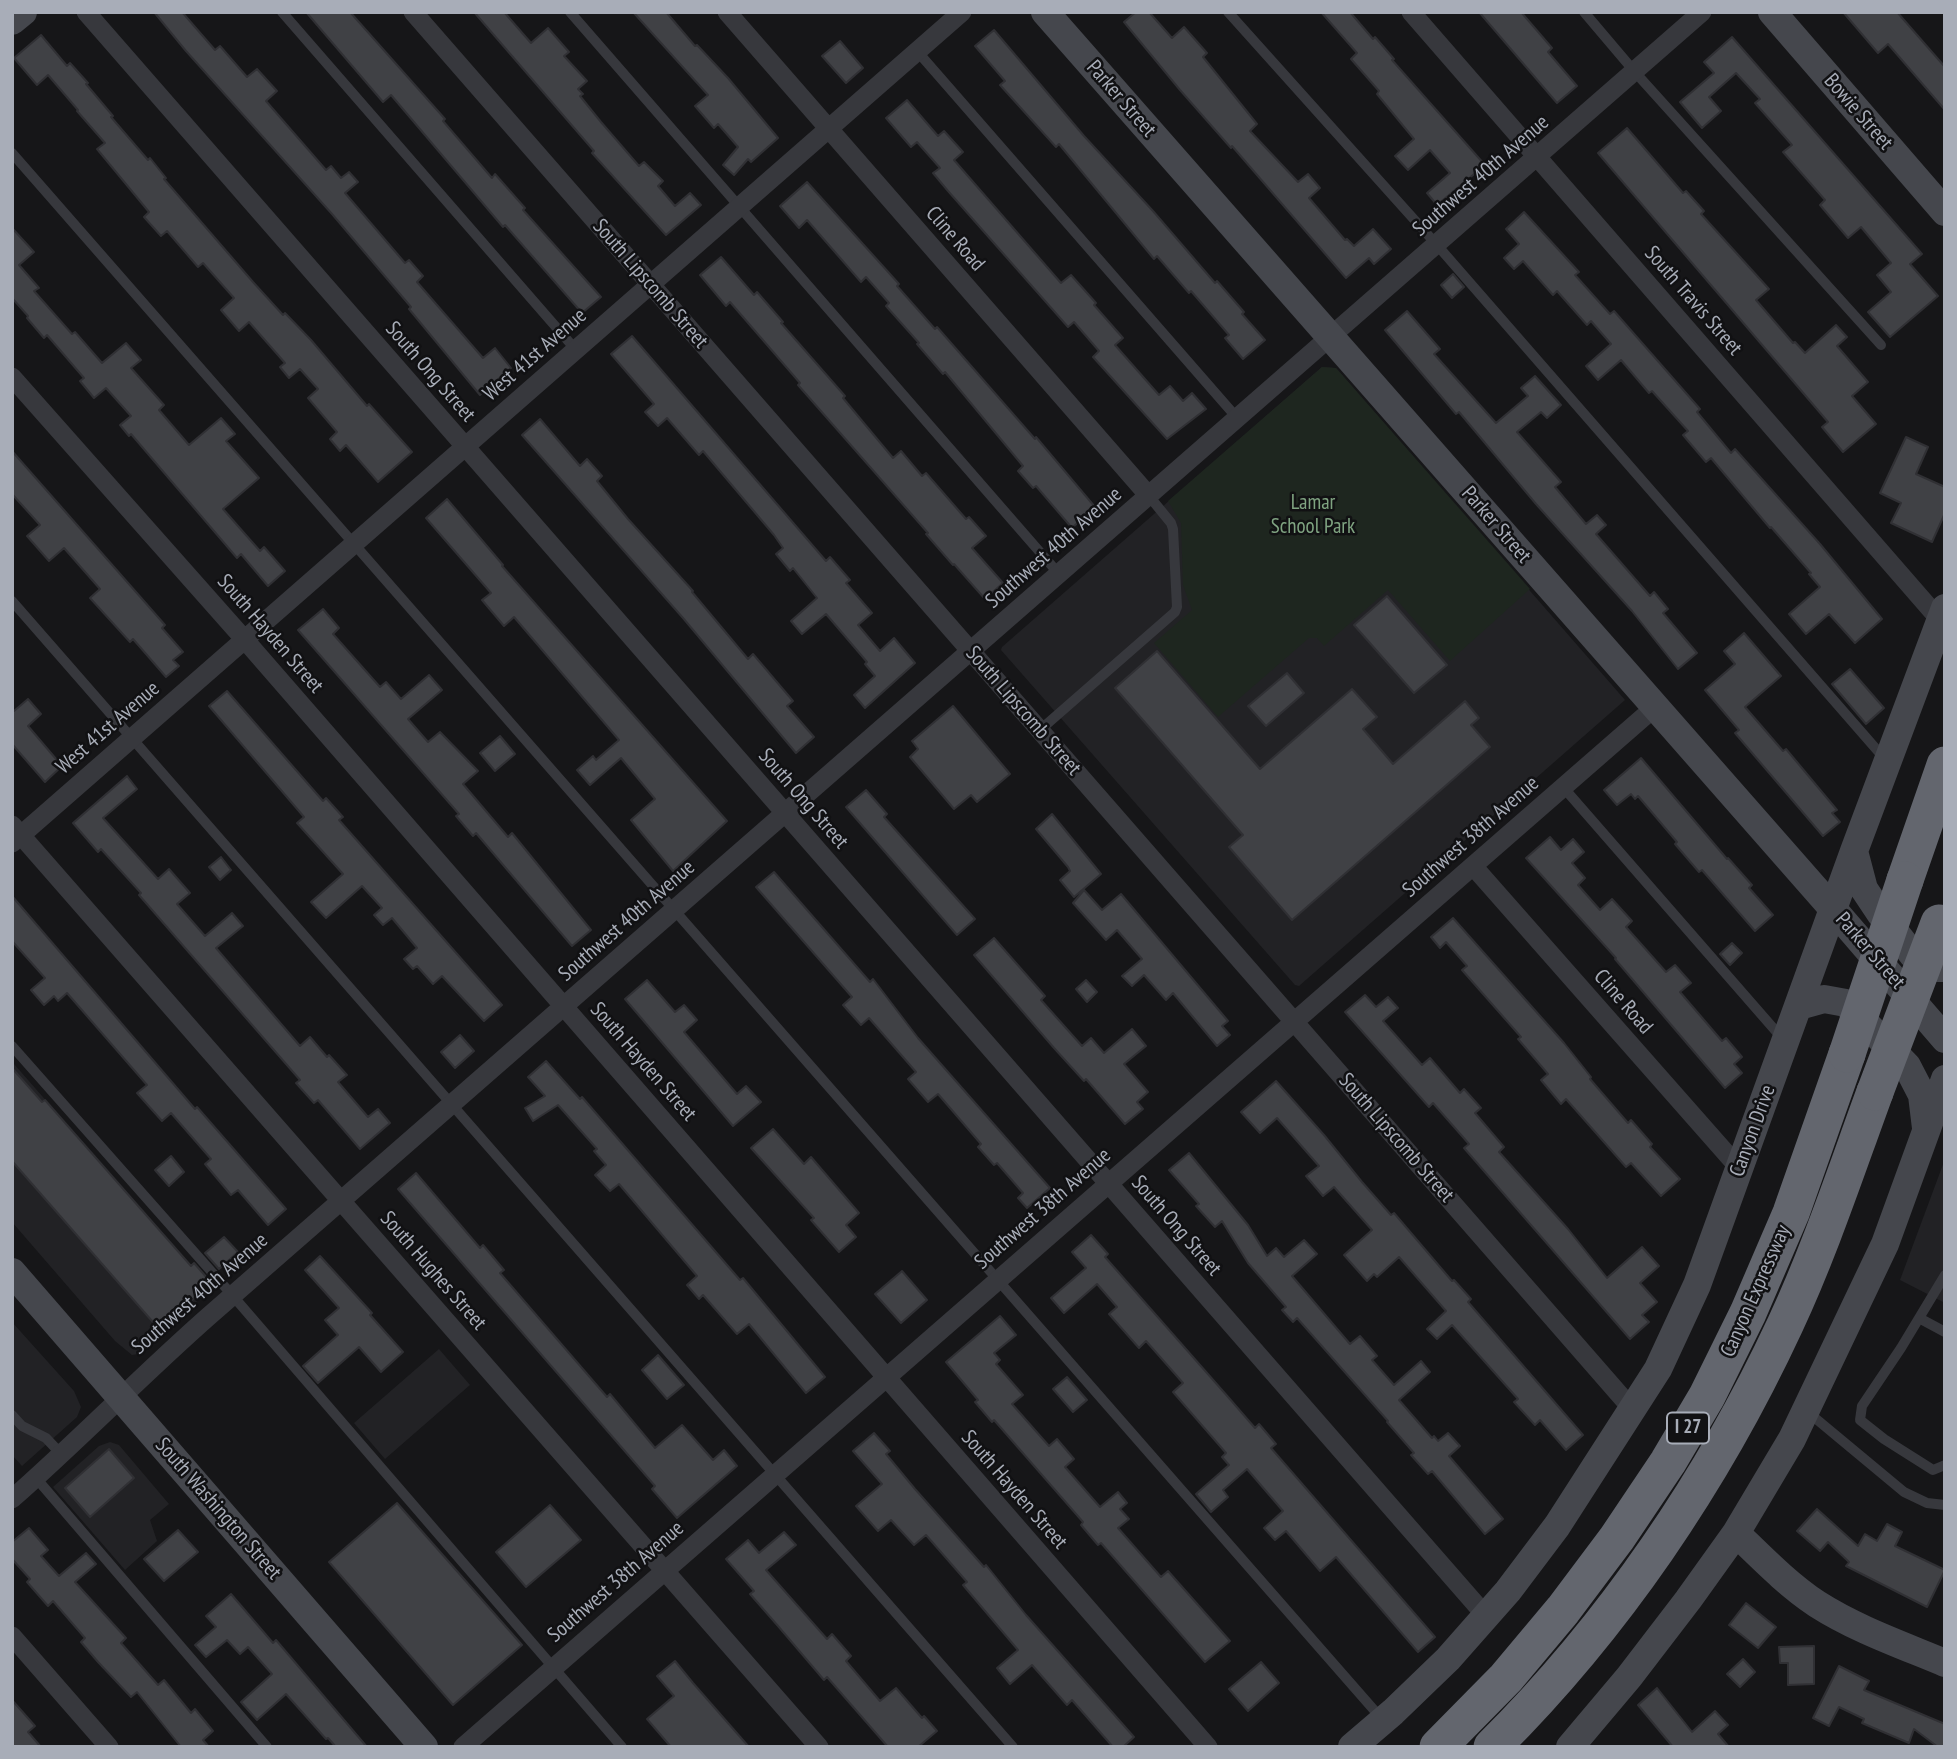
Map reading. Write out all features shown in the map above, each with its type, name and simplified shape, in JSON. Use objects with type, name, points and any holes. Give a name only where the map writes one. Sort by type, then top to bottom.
[{"type":"highway","name":"Canyon Expressway","points":[[1438,1747],[1506,1678],[1563,1610],[1617,1538],[1668,1462],[1707,1396],[1748,1313],[1791,1213],[1945,765]]},
{"type":"highway","name":"Canyon Expressway","points":[[1492,1747],[1562,1671],[1629,1589],[1710,1464],[1746,1402],[1785,1325],[1824,1233],[1942,915]]},
{"type":"main road","points":[[12,22],[23,12]]},
{"type":"main road","name":"Parker Street","points":[[1045,12],[1945,1039]]},
{"type":"main road","name":"Bowie Street","points":[[1772,12],[1945,212]]},
{"type":"main road","name":"Canyon Drive","points":[[1352,1747],[1448,1659],[1486,1616],[1558,1525],[1658,1369],[1697,1284],[1943,614]]},
{"type":"main road","points":[[1854,851],[1864,889],[1880,914],[1913,955],[1938,968],[1945,968]]},
{"type":"main road","points":[[1799,1006],[1824,999],[1846,1003],[1884,1040],[1907,1066],[1922,1095],[1926,1131]]},
{"type":"main road","points":[[1583,1742],[1736,1533],[1792,1439],[1885,1244],[1945,1079]]},
{"type":"main road","name":"South Washington Street","points":[[12,1272],[424,1747]]},
{"type":"main road","points":[[1736,1533],[1771,1567],[1816,1603],[1866,1630],[1945,1663]]},
{"type":"street","name":"South Ong Street","points":[[86,12],[1486,1616]]},
{"type":"street","name":"South Lipscomb Street","points":[[413,12],[1633,1410]]},
{"type":"street","name":"Cline Road","points":[[727,12],[1149,496]]},
{"type":"street","name":"West 41st Avenue","points":[[15,834],[245,640],[962,12]]},
{"type":"street","name":"South Travis Street","points":[[1411,12],[1943,614]]},
{"type":"street","name":"Southwest 40th Avenue","points":[[12,1499],[62,1455],[143,1375],[341,1200],[1702,12]]},
{"type":"street","name":"South Hayden Street","points":[[12,377],[245,640],[1208,1747]]},
{"type":"street","name":"Southwest 38th Avenue","points":[[463,1747],[1655,707]]},
{"type":"street","name":"South Hughes Street","points":[[15,834],[341,1200],[819,1747]]},
{"type":"street","name":"Cline Road","points":[[1473,866],[1740,1169]]},
{"type":"street","points":[[12,1636],[109,1747]]},
{"type":"lane","points":[[282,12],[576,350]]},
{"type":"lane","points":[[570,12],[1059,574]]},
{"type":"lane","points":[[1228,12],[1437,245],[1887,762]]},
{"type":"lane","points":[[1584,12],[1881,345]]},
{"type":"lane","points":[[917,51],[1238,419]]},
{"type":"lane","points":[[12,153],[355,542],[1382,1720]]},
{"type":"lane","points":[[1040,730],[1175,612],[1177,607],[1173,529],[1149,496]]},
{"type":"lane","points":[[12,601],[1013,1747]]},
{"type":"lane","points":[[1563,787],[1786,1042]]},
{"type":"lane","points":[[12,1046],[233,1296],[622,1747]]},
{"type":"lane","points":[[1945,1275],[1862,1406],[1860,1420],[1884,1440],[1933,1471],[1945,1465]]},
{"type":"lane","points":[[1919,1318],[1945,1332]]},
{"type":"lane","points":[[1806,1410],[1904,1492],[1927,1503],[1945,1505]]},
{"type":"lane","points":[[12,1415],[22,1426],[46,1438],[62,1455]]},
{"type":"lane","points":[[36,1478],[267,1747]]},
{"type":"shaded area","points":[[1322,367],[1336,368],[1625,700],[1299,986],[1295,985],[1001,650]]},
{"type":"shaded area","points":[[14,1064],[211,1289],[138,1354],[132,1355],[115,1341],[12,1222]]},
{"type":"shaded area","points":[[1945,1159],[1945,1303],[1900,1280]]},
{"type":"shaded area","points":[[12,1322],[74,1391],[81,1407],[77,1417],[22,1466],[12,1455]]},
{"type":"shaded area","points":[[439,1349],[470,1385],[385,1459],[354,1423]]},
{"type":"shaded area","points":[[110,1442],[119,1445],[169,1504],[150,1520],[157,1541],[125,1570],[53,1487],[99,1446]]},
{"type":"green space","name":"Lamar School Park","points":[[1322,367],[1336,368],[1530,589],[1450,661],[1388,590],[1324,646],[1317,638],[1309,638],[1218,717],[1154,643],[1192,610],[1183,585],[1181,523],[1168,501]]},
{"type":"building","points":[[154,12],[182,12],[215,50],[220,46],[247,77],[257,69],[277,91],[266,101],[326,170],[331,166],[341,178],[349,172],[358,182],[345,193],[405,263],[409,260],[423,276],[417,282],[483,358],[495,348],[511,368],[480,395],[409,309],[411,307],[332,214]]},
{"type":"building","points":[[306,12],[350,12],[445,119],[443,121],[492,178],[495,174],[525,208],[523,210],[601,297],[582,313],[505,225],[503,227],[391,95],[383,102]]},
{"type":"building","points":[[474,12],[504,12],[531,43],[548,28],[569,52],[564,56],[587,81],[578,89],[583,94],[580,96],[639,166],[644,162],[663,181],[658,186],[675,206],[690,193],[701,205],[666,235],[592,153],[594,151]]},
{"type":"building","points":[[633,12],[666,12],[695,46],[697,45],[728,78],[778,138],[751,162],[748,159],[734,175],[723,165],[738,147],[718,124],[714,128],[695,106],[708,95]]},
{"type":"building","points":[[1136,12],[1149,12],[1172,38],[1184,27],[1207,53],[1203,57],[1257,124],[1250,131],[1298,182],[1308,174],[1320,188],[1309,198],[1345,240],[1354,246],[1373,229],[1391,249],[1374,264],[1369,258],[1346,278],[1180,90],[1124,22]]},
{"type":"building","points":[[1321,12],[1350,12],[1373,39],[1375,37],[1485,165],[1437,205],[1427,193],[1450,173],[1430,150],[1408,170],[1395,156],[1414,139],[1377,94],[1379,91],[1351,59],[1357,53]]},
{"type":"building","points":[[1479,12],[1521,12],[1552,48],[1548,52],[1577,86],[1557,103]]},
{"type":"building","points":[[1843,12],[1897,12],[1945,67],[1945,110],[1888,44],[1878,53]]},
{"type":"building","points":[[994,30],[1084,136],[1244,312],[1242,314],[1265,340],[1243,359],[1225,338],[1229,335],[1191,291],[1189,293],[1157,256],[1154,259],[1059,144],[1056,147],[1000,85],[1005,81],[975,46]]},
{"type":"building","points":[[41,35],[67,66],[70,63],[88,83],[86,84],[113,116],[111,117],[148,160],[150,158],[166,178],[164,179],[253,282],[283,315],[285,313],[311,340],[367,406],[369,404],[412,452],[378,482],[346,445],[340,451],[330,439],[337,432],[308,398],[318,389],[300,369],[289,378],[280,367],[285,363],[249,322],[239,331],[221,310],[234,298],[203,263],[198,267],[167,231],[161,236],[144,217],[149,212],[97,149],[105,143],[48,75],[37,85],[14,58]]},
{"type":"building","points":[[1732,37],[1922,254],[1910,264],[1938,296],[1890,337],[1868,312],[1891,292],[1877,275],[1891,263],[1861,227],[1848,238],[1820,205],[1825,200],[1783,152],[1792,145],[1755,103],[1760,99],[1736,73],[1709,97],[1721,111],[1702,128],[1680,102],[1714,73],[1704,62]]},
{"type":"building","points":[[840,41],[863,68],[846,83],[822,56]]},
{"type":"building","points":[[907,100],[938,136],[944,131],[963,152],[954,160],[1061,283],[1071,275],[1096,303],[1094,305],[1123,338],[1115,345],[1159,395],[1170,386],[1183,401],[1192,393],[1206,409],[1167,439],[1093,357],[1099,351],[1074,322],[1068,327],[948,191],[933,173],[940,168],[917,142],[911,147],[886,118]]},
{"type":"building","points":[[1627,128],[1683,193],[1686,191],[1704,211],[1701,214],[1769,289],[1756,300],[1793,343],[1805,353],[1836,325],[1847,337],[1837,346],[1868,382],[1852,396],[1876,424],[1843,452],[1822,427],[1828,422],[1598,153]]},
{"type":"building","points":[[807,182],[899,284],[897,286],[935,329],[937,327],[1035,439],[1036,437],[1095,507],[1072,528],[1036,486],[1033,488],[1018,471],[1023,466],[945,372],[943,374],[917,344],[919,343],[886,306],[889,303],[866,277],[861,282],[807,220],[799,228],[780,206]]},
{"type":"building","points":[[1524,212],[1579,272],[1575,275],[1610,314],[1614,311],[1700,409],[1697,412],[1731,453],[1735,449],[1820,544],[1882,619],[1855,643],[1829,614],[1806,634],[1789,614],[1820,587],[1809,574],[1811,573],[1711,458],[1706,462],[1683,435],[1688,431],[1652,391],[1649,393],[1621,360],[1598,380],[1586,366],[1611,344],[1591,321],[1587,325],[1557,291],[1553,295],[1523,261],[1514,269],[1504,258],[1519,244],[1506,229]]},
{"type":"building","points":[[12,228],[34,252],[19,265],[39,288],[34,291],[102,363],[126,343],[141,360],[131,368],[164,405],[159,410],[189,445],[221,418],[235,434],[226,441],[259,478],[223,509],[260,551],[264,547],[285,571],[268,586],[241,554],[237,558],[131,434],[129,436],[120,425],[131,416],[106,388],[94,398],[80,381],[84,378],[47,335],[44,338],[12,298]]},
{"type":"building","points":[[721,257],[754,295],[757,292],[783,322],[781,323],[845,396],[843,398],[893,458],[901,451],[922,476],[926,473],[966,519],[969,517],[986,536],[972,548],[1003,583],[985,599],[798,385],[800,383],[730,302],[726,306],[700,275]]},
{"type":"building","points":[[1453,274],[1464,287],[1452,298],[1441,285]]},
{"type":"building","points":[[1407,311],[1440,349],[1434,354],[1496,423],[1528,396],[1521,388],[1535,376],[1561,405],[1547,418],[1541,412],[1517,432],[1561,482],[1555,487],[1586,524],[1597,515],[1606,525],[1596,534],[1650,596],[1654,592],[1668,609],[1663,613],[1697,653],[1678,669],[1632,611],[1536,504],[1459,412],[1456,414],[1385,330]]},
{"type":"building","points":[[632,336],[826,561],[830,557],[850,580],[846,583],[872,613],[858,625],[880,651],[894,638],[915,663],[865,708],[854,695],[875,676],[865,664],[867,662],[826,614],[802,634],[791,621],[817,598],[793,568],[790,571],[776,554],[783,548],[774,535],[703,451],[699,455],[667,418],[658,426],[645,412],[654,404],[611,354]]},
{"type":"building","points":[[540,419],[580,466],[587,459],[602,476],[597,481],[628,519],[693,591],[748,659],[753,654],[793,701],[787,706],[814,737],[796,753],[683,618],[522,435]]},
{"type":"building","points":[[1906,437],[1928,447],[1916,474],[1945,487],[1945,513],[1932,542],[1891,523],[1901,503],[1880,493]]},
{"type":"building","points":[[12,451],[165,625],[162,628],[183,652],[173,660],[179,666],[166,677],[133,639],[130,642],[90,598],[100,589],[64,548],[49,561],[27,536],[40,525],[12,494]]},
{"type":"building","points":[[447,499],[502,566],[727,821],[673,871],[631,820],[655,799],[621,758],[590,785],[577,770],[593,756],[596,760],[619,740],[514,617],[504,626],[482,600],[491,593],[426,518]]},
{"type":"building","points":[[1387,596],[1447,665],[1414,693],[1354,625]]},
{"type":"building","points":[[323,609],[339,628],[333,634],[380,687],[386,682],[401,699],[429,675],[442,690],[408,719],[428,742],[440,732],[478,771],[463,784],[508,837],[512,833],[591,930],[572,946],[476,833],[473,836],[456,816],[459,814],[298,630]]},
{"type":"building","points":[[1744,633],[1781,676],[1745,707],[1783,751],[1786,749],[1837,810],[1832,813],[1840,822],[1823,836],[1735,733],[1739,730],[1705,690],[1735,664],[1724,651]]},
{"type":"building","points":[[1157,651],[1260,769],[1352,689],[1377,717],[1363,729],[1393,764],[1465,701],[1479,718],[1471,725],[1490,747],[1292,920],[1229,847],[1243,835],[1115,688]]},
{"type":"building","points":[[1850,669],[1884,708],[1866,724],[1832,684]]},
{"type":"building","points":[[1287,673],[1304,693],[1266,726],[1248,706]]},
{"type":"building","points":[[227,691],[323,801],[326,798],[343,817],[339,820],[502,1005],[484,1021],[442,976],[433,984],[417,966],[413,969],[404,959],[417,948],[392,918],[383,925],[374,915],[382,908],[362,886],[326,918],[311,902],[343,874],[297,823],[304,817],[209,706]]},
{"type":"building","points":[[28,699],[41,714],[28,726],[62,766],[45,782],[12,744],[12,709],[14,711]]},
{"type":"building","points":[[953,706],[1010,774],[977,802],[971,795],[954,809],[910,757],[918,749],[912,741]]},
{"type":"building","points":[[500,736],[515,754],[495,771],[480,753]]},
{"type":"building","points":[[1641,758],[1752,885],[1749,888],[1773,915],[1755,931],[1702,870],[1699,872],[1638,796],[1635,799],[1631,794],[1617,805],[1604,790]]},
{"type":"building","points":[[127,776],[137,789],[103,818],[158,879],[169,869],[190,893],[177,904],[205,936],[232,913],[243,926],[216,948],[300,1046],[310,1037],[347,1075],[338,1082],[368,1117],[378,1109],[390,1123],[360,1149],[318,1100],[314,1103],[296,1083],[300,1080],[139,895],[141,893],[101,849],[98,852],[73,823]]},
{"type":"building","points":[[866,790],[887,814],[884,817],[975,919],[957,935],[846,807]]},
{"type":"building","points":[[1052,814],[1101,874],[1074,897],[1060,880],[1070,871],[1068,867],[1036,829]]},
{"type":"building","points":[[1550,837],[1561,850],[1573,839],[1584,852],[1572,863],[1585,878],[1578,885],[1600,910],[1612,899],[1632,921],[1626,927],[1666,972],[1675,965],[1691,983],[1680,992],[1722,1041],[1726,1038],[1742,1057],[1734,1064],[1742,1073],[1725,1088],[1616,958],[1526,858]]},
{"type":"building","points":[[221,857],[231,870],[220,880],[209,867]]},
{"type":"building","points":[[774,872],[870,982],[873,979],[918,1038],[1050,1188],[1027,1208],[1018,1198],[1023,1193],[997,1163],[994,1165],[978,1147],[981,1144],[938,1094],[928,1102],[908,1079],[916,1072],[869,1018],[861,1025],[843,1005],[852,997],[756,887]]},
{"type":"building","points":[[1084,890],[1102,910],[1121,894],[1228,1021],[1222,1026],[1230,1035],[1217,1046],[1173,993],[1166,1000],[1144,975],[1132,986],[1122,976],[1142,959],[1117,930],[1106,940],[1073,903]]},
{"type":"building","points":[[12,896],[195,1109],[197,1107],[286,1209],[268,1225],[238,1190],[231,1195],[205,1164],[211,1159],[171,1113],[162,1121],[137,1093],[147,1085],[67,993],[58,1001],[54,996],[44,1005],[31,990],[45,978],[12,941]]},
{"type":"building","points":[[1453,918],[1564,1043],[1590,1079],[1628,1123],[1631,1120],[1652,1144],[1650,1147],[1680,1179],[1661,1196],[1631,1163],[1626,1167],[1566,1099],[1561,1104],[1541,1080],[1548,1074],[1518,1039],[1521,1037],[1462,970],[1467,966],[1446,942],[1440,948],[1431,937]]},
{"type":"building","points":[[994,938],[1045,996],[1041,1000],[1082,1046],[1091,1038],[1104,1053],[1132,1029],[1146,1046],[1124,1064],[1148,1092],[1137,1102],[1143,1109],[1125,1124],[1086,1079],[1084,1081],[1054,1048],[974,955]]},
{"type":"building","points":[[1732,943],[1742,953],[1730,965],[1720,954]]},
{"type":"building","points":[[647,980],[675,1012],[684,1005],[697,1020],[684,1032],[737,1094],[746,1086],[761,1102],[733,1126],[625,999]]},
{"type":"building","points":[[1086,980],[1097,992],[1087,1002],[1076,989]]},
{"type":"building","points":[[1365,995],[1376,1007],[1388,997],[1398,1008],[1383,1021],[1422,1065],[1430,1058],[1460,1093],[1464,1089],[1481,1108],[1475,1113],[1504,1147],[1499,1152],[1568,1229],[1607,1278],[1642,1247],[1659,1266],[1640,1283],[1657,1302],[1642,1315],[1649,1322],[1630,1339],[1464,1148],[1469,1144],[1433,1103],[1429,1107],[1345,1012]]},
{"type":"building","points":[[460,1035],[474,1051],[455,1068],[441,1052]]},
{"type":"building","points":[[546,1061],[580,1099],[582,1097],[740,1280],[743,1278],[825,1377],[806,1393],[749,1324],[737,1334],[703,1295],[699,1299],[687,1285],[697,1276],[619,1184],[610,1191],[595,1175],[606,1165],[594,1151],[597,1149],[558,1105],[533,1121],[525,1108],[545,1096],[528,1077]]},
{"type":"building","points":[[12,1068],[42,1102],[45,1100],[191,1266],[194,1263],[208,1279],[205,1282],[208,1286],[159,1329],[12,1161]]},
{"type":"building","points":[[1276,1081],[1391,1215],[1394,1213],[1452,1281],[1454,1280],[1471,1299],[1468,1302],[1583,1435],[1566,1450],[1540,1420],[1535,1425],[1514,1402],[1518,1399],[1452,1325],[1437,1339],[1427,1329],[1446,1311],[1399,1257],[1377,1277],[1374,1274],[1367,1281],[1344,1255],[1372,1230],[1334,1187],[1323,1196],[1306,1176],[1319,1166],[1277,1118],[1260,1133],[1241,1112]]},
{"type":"building","points":[[773,1129],[804,1164],[811,1157],[859,1213],[846,1225],[856,1237],[839,1252],[811,1220],[814,1218],[751,1148]]},
{"type":"building","points":[[1189,1153],[1248,1225],[1267,1256],[1276,1248],[1284,1257],[1304,1240],[1317,1254],[1292,1276],[1350,1344],[1360,1336],[1377,1356],[1372,1360],[1394,1385],[1421,1361],[1430,1372],[1399,1400],[1432,1438],[1434,1436],[1438,1441],[1448,1433],[1460,1446],[1449,1456],[1503,1519],[1485,1534],[1432,1471],[1428,1474],[1411,1455],[1414,1453],[1388,1421],[1297,1318],[1293,1322],[1282,1310],[1286,1307],[1248,1263],[1222,1221],[1215,1227],[1196,1206],[1199,1204],[1169,1170]]},
{"type":"building","points":[[171,1156],[184,1172],[169,1186],[155,1170]]},
{"type":"building","points":[[416,1173],[480,1248],[483,1245],[504,1270],[500,1273],[607,1397],[610,1394],[655,1448],[682,1425],[713,1460],[724,1450],[737,1466],[677,1518],[652,1489],[655,1486],[398,1189]]},
{"type":"building","points":[[1091,1235],[1108,1254],[1105,1257],[1255,1428],[1259,1424],[1276,1444],[1271,1448],[1435,1637],[1418,1652],[1336,1557],[1320,1571],[1286,1531],[1275,1540],[1264,1528],[1283,1511],[1247,1469],[1223,1490],[1228,1497],[1211,1512],[1196,1494],[1229,1465],[1222,1457],[1226,1453],[1173,1392],[1183,1383],[1146,1341],[1139,1348],[1109,1314],[1117,1307],[1097,1284],[1064,1313],[1051,1298],[1086,1268],[1072,1252]]},
{"type":"building","points":[[224,1237],[238,1252],[219,1269],[205,1253]]},
{"type":"building","points":[[320,1256],[403,1352],[381,1372],[359,1347],[318,1383],[303,1366],[338,1335],[325,1320],[339,1308],[305,1270]]},
{"type":"building","points":[[902,1271],[927,1300],[901,1323],[875,1294]]},
{"type":"building","points":[[1000,1316],[1016,1335],[994,1353],[1000,1360],[996,1364],[1023,1395],[1012,1404],[1049,1446],[1057,1439],[1074,1459],[1065,1467],[1100,1507],[1118,1492],[1127,1503],[1120,1509],[1129,1519],[1118,1528],[1161,1577],[1168,1571],[1230,1641],[1205,1662],[1101,1543],[1098,1545],[1081,1525],[1083,1522],[975,1402],[978,1400],[946,1362]]},
{"type":"building","points":[[658,1355],[684,1385],[667,1399],[642,1370]]},
{"type":"building","points":[[1067,1377],[1087,1400],[1073,1412],[1053,1389]]},
{"type":"building","points":[[874,1433],[890,1451],[886,1454],[915,1489],[984,1567],[986,1565],[1026,1615],[1134,1737],[1123,1747],[1113,1747],[1072,1700],[1067,1705],[1032,1665],[1010,1684],[997,1668],[1018,1650],[963,1585],[967,1582],[926,1535],[914,1545],[891,1520],[878,1531],[856,1506],[882,1484],[853,1451]]},
{"type":"building","points":[[109,1449],[134,1478],[90,1517],[65,1488]]},
{"type":"building","points":[[397,1503],[522,1645],[453,1705],[329,1562]]},
{"type":"building","points":[[550,1505],[581,1540],[526,1587],[496,1552]]},
{"type":"building","points":[[1817,1509],[1858,1546],[1865,1534],[1877,1541],[1887,1524],[1902,1532],[1895,1546],[1945,1570],[1927,1607],[1846,1566],[1849,1562],[1828,1542],[1820,1551],[1797,1531]]},
{"type":"building","points":[[29,1528],[48,1550],[41,1556],[59,1576],[86,1553],[96,1564],[75,1582],[126,1638],[121,1643],[158,1685],[164,1680],[191,1713],[195,1709],[213,1731],[203,1740],[209,1747],[181,1747],[137,1692],[131,1697],[98,1662],[81,1642],[85,1638],[53,1601],[48,1606],[27,1582],[30,1579],[12,1559],[12,1542]]},
{"type":"building","points":[[178,1530],[198,1552],[164,1581],[144,1559]]},
{"type":"building","points":[[784,1532],[796,1545],[766,1570],[827,1639],[832,1634],[851,1656],[846,1661],[880,1701],[896,1688],[937,1731],[918,1747],[888,1747],[827,1677],[824,1680],[750,1594],[754,1591],[726,1559],[748,1540],[759,1553]]},
{"type":"building","points":[[231,1594],[273,1643],[276,1640],[367,1747],[336,1747],[286,1694],[257,1720],[241,1702],[272,1674],[248,1647],[240,1654],[227,1640],[206,1657],[195,1645],[216,1627],[206,1616]]},
{"type":"building","points":[[1746,1603],[1776,1627],[1758,1648],[1729,1625]]},
{"type":"building","points":[[1814,1646],[1814,1684],[1788,1685],[1788,1663],[1780,1663],[1779,1647]]},
{"type":"building","points":[[1743,1659],[1755,1672],[1740,1687],[1727,1674]]},
{"type":"building","points":[[675,1661],[749,1747],[671,1747],[647,1719],[674,1696],[657,1676]]},
{"type":"building","points":[[1261,1662],[1279,1683],[1248,1711],[1229,1689]]},
{"type":"building","points":[[1839,1666],[1869,1681],[1864,1690],[1945,1724],[1945,1747],[1938,1747],[1914,1729],[1909,1743],[1862,1723],[1864,1719],[1839,1707],[1829,1726],[1813,1718]]},
{"type":"building","points":[[1657,1688],[1692,1732],[1715,1711],[1728,1725],[1718,1734],[1729,1747],[1673,1747],[1638,1705]]},
{"type":"building","points":[[12,1700],[35,1726],[28,1732],[41,1747],[12,1747]]}]
